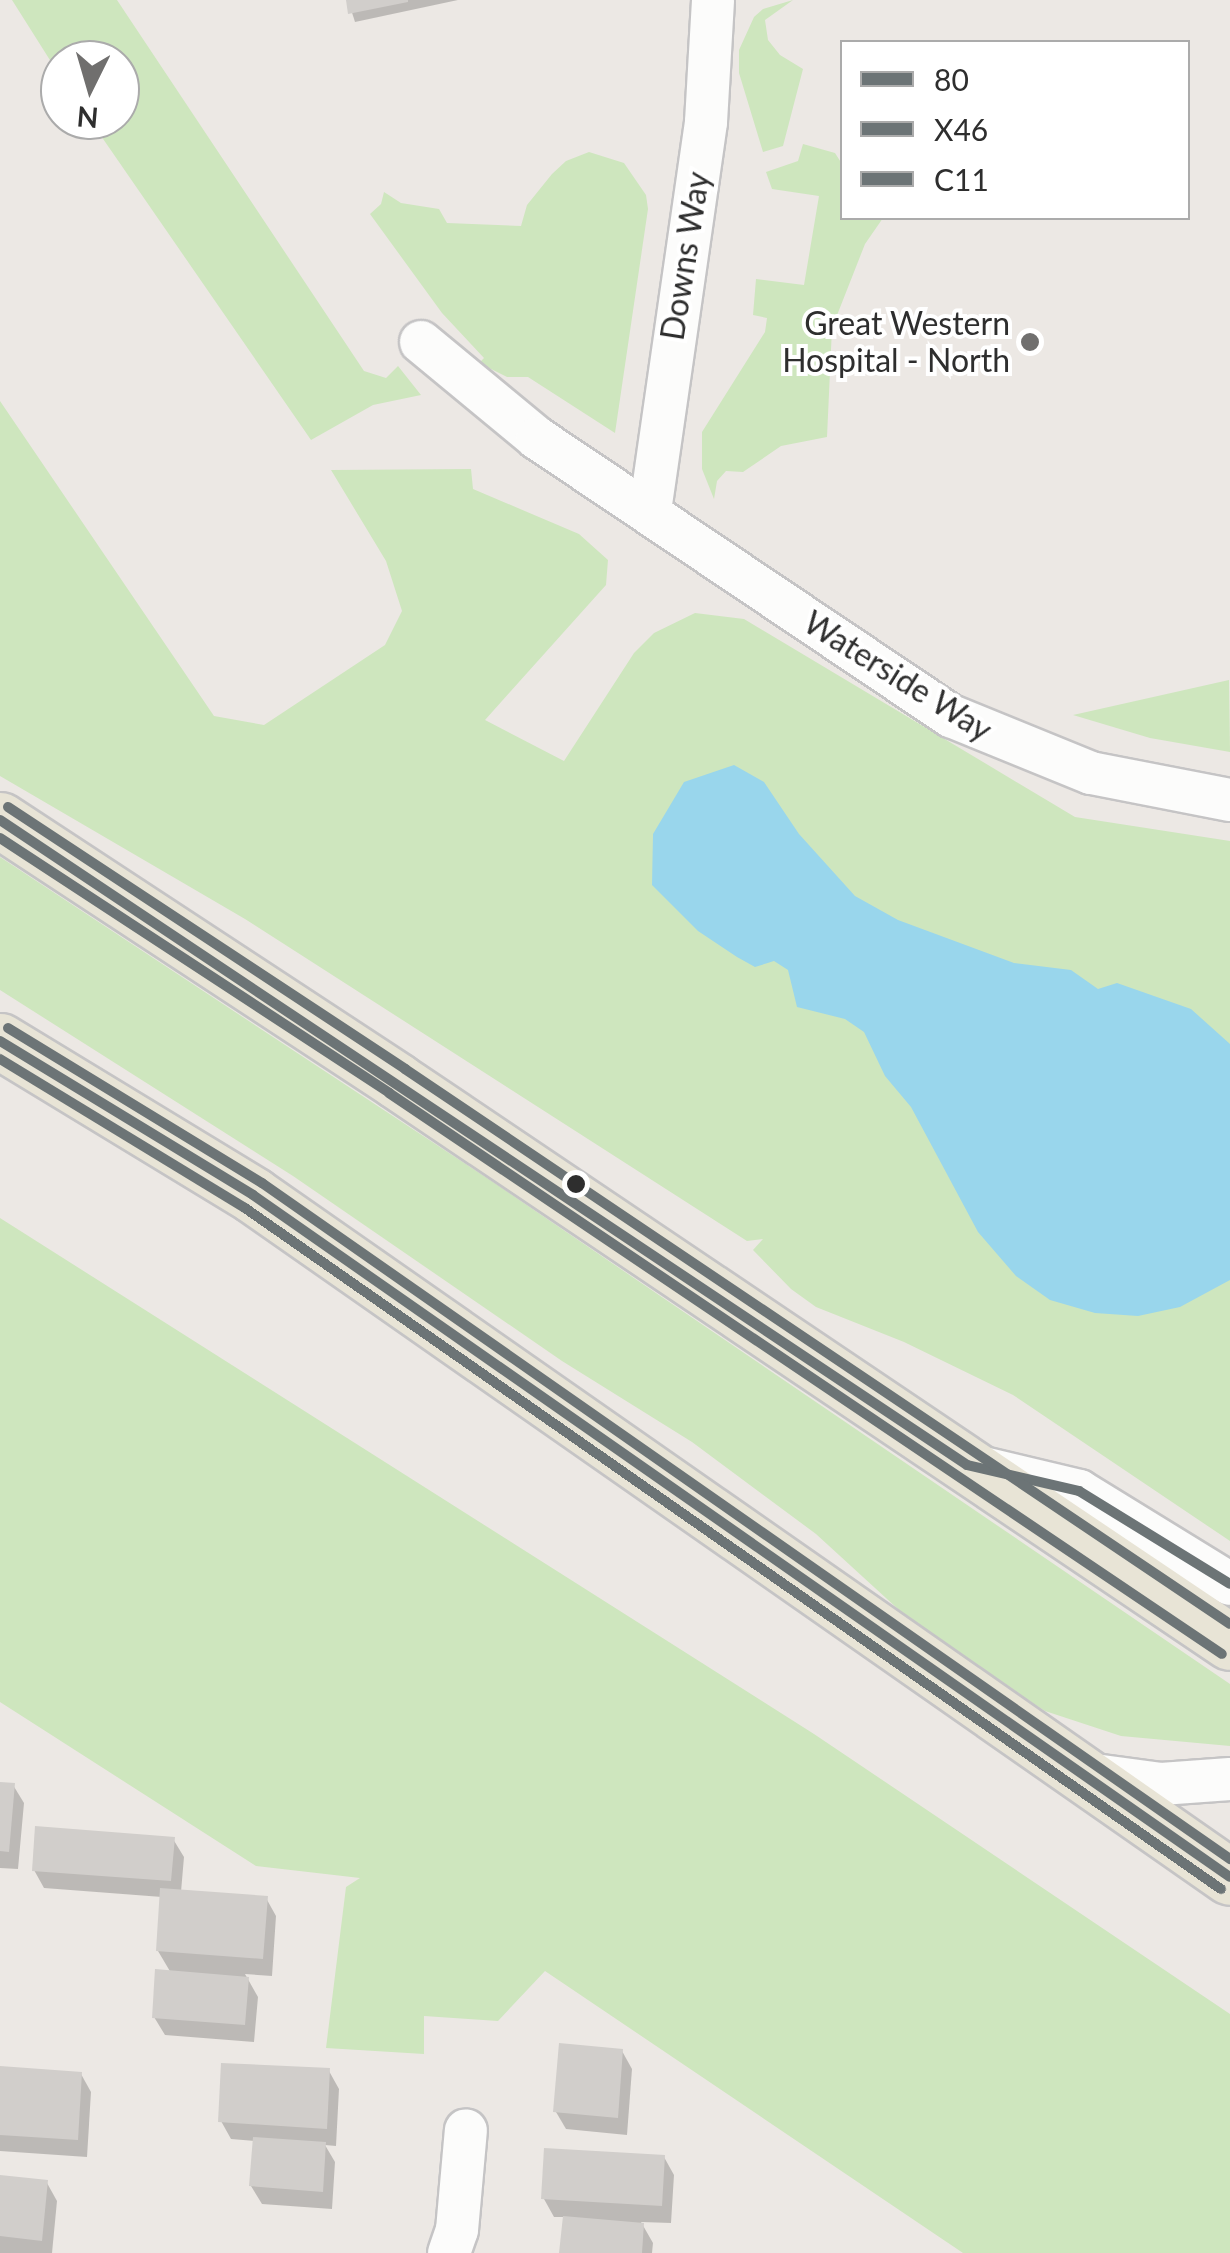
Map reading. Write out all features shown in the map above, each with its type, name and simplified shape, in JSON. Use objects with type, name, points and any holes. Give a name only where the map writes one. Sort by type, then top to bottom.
[{"type":"main road","points":[[0,820],[1230,1642]]},
{"type":"main road","points":[[0,1041],[253,1195],[1230,1877]]},
{"type":"street","name":"Downs Way","points":[[650,511],[706,122],[714,0]]},
{"type":"street","name":"Waterside Way","points":[[421,342],[500,411],[951,716],[1090,773],[1230,800]]},
{"type":"street","points":[[966,1464],[1080,1492],[1230,1584]]},
{"type":"street","points":[[1078,1772],[1161,1784],[1230,1779]]},
{"type":"street","points":[[448,2253],[456,2230],[466,2130]]},
{"type":"green space","points":[[12,0],[117,0],[364,371],[386,378],[398,366],[421,395],[373,405],[311,440],[104,140],[140,140],[140,40],[40,40],[40,44]]},
{"type":"green space","points":[[793,0],[765,20],[768,40],[780,55],[803,69],[783,146],[763,152],[739,73],[739,50],[754,17],[763,9]]},
{"type":"green space","points":[[803,144],[835,153],[840,161],[840,220],[882,220],[865,244],[832,328],[827,437],[781,446],[743,472],[726,471],[717,481],[714,499],[702,469],[702,432],[765,332],[767,318],[753,315],[756,279],[804,285],[819,196],[772,189],[766,172],[798,161]]},
{"type":"green space","points":[[589,152],[624,163],[646,195],[648,209],[615,433],[528,377],[507,377],[479,363],[484,358],[442,313],[370,214],[381,204],[384,192],[401,203],[439,209],[447,223],[521,226],[527,205],[552,174],[566,161]]},
{"type":"green space","points":[[0,401],[214,716],[264,725],[385,645],[402,611],[386,561],[331,470],[471,469],[473,489],[579,534],[608,560],[606,585],[485,720],[564,761],[634,653],[654,633],[695,613],[744,619],[1075,817],[1230,841],[1230,1541],[1013,1395],[904,1342],[816,1307],[791,1289],[753,1250],[763,1239],[747,1241],[245,919],[0,776]]},
{"type":"green space","points":[[1229,680],[1230,752],[1150,738],[1073,715]]},
{"type":"green space","points":[[0,857],[490,1180],[1230,1684],[1230,1746],[1121,1736],[1045,1711],[922,1631],[816,1534],[692,1442],[562,1361],[293,1176],[0,990]]},
{"type":"green space","points":[[0,1218],[814,1734],[1230,2014],[1230,2253],[963,2253],[545,1971],[498,2021],[424,2016],[424,2054],[326,2048],[346,1887],[360,1878],[256,1866],[0,1702]]},
{"type":"water","points":[[734,765],[764,782],[799,834],[855,896],[898,920],[1014,963],[1071,970],[1098,989],[1117,983],[1191,1009],[1230,1044],[1230,1280],[1180,1307],[1138,1316],[1095,1313],[1050,1300],[1016,1276],[978,1232],[911,1107],[885,1076],[864,1032],[845,1019],[797,1007],[788,970],[774,961],[755,967],[737,957],[698,931],[652,885],[653,834],[684,782]]},
{"type":"building","points":[[346,0],[408,0],[408,2],[348,14]]},
{"type":"building","points":[[0,1782],[15,1783],[9,1852],[0,1851]]},
{"type":"building","points":[[35,1826],[175,1837],[171,1881],[32,1871]]},
{"type":"building","points":[[160,1888],[268,1896],[263,1959],[156,1951]]},
{"type":"building","points":[[155,1969],[249,1977],[245,2025],[152,2018]]},
{"type":"building","points":[[559,2043],[623,2049],[618,2118],[553,2112]]},
{"type":"building","points":[[221,2063],[330,2068],[327,2129],[218,2122]]},
{"type":"building","points":[[0,2066],[82,2072],[78,2140],[0,2135]]},
{"type":"building","points":[[253,2137],[326,2142],[323,2192],[249,2186]]},
{"type":"building","points":[[544,2148],[665,2155],[662,2206],[541,2199]]},
{"type":"building","points":[[0,2175],[48,2180],[42,2241],[0,2236]]},
{"type":"building","points":[[563,2216],[644,2223],[642,2253],[559,2253]]},
{"type":"transit line","name":"C11","points":[[8,807],[1230,1624]]},
{"type":"transit line","name":"80","points":[[0,820],[967,1465],[1079,1491],[1230,1584]]},
{"type":"transit line","name":"X46","points":[[0,838],[389,1093],[1222,1654]]},
{"type":"transit line","name":"C11","points":[[8,1028],[262,1183],[1230,1859]]},
{"type":"transit line","name":"80","points":[[0,1041],[253,1195],[1230,1877]]},
{"type":"transit line","name":"X46","points":[[0,1059],[245,1208],[1221,1889]]},
{"type":"place","name":"Great Western Hospital - North","points":[[1030,342]]}]
